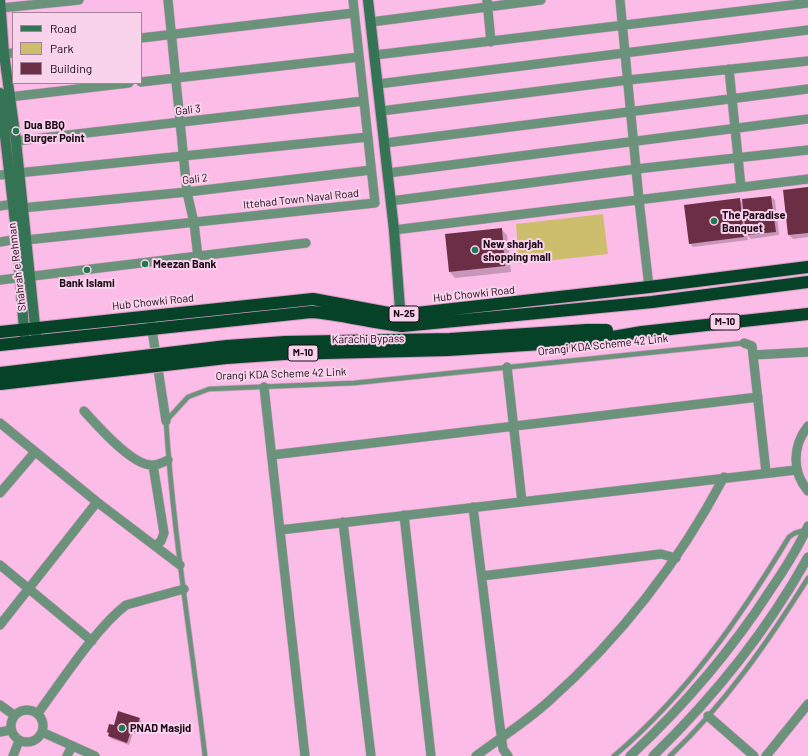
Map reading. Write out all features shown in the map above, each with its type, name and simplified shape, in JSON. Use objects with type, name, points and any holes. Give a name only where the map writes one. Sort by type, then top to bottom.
[{"type":"highway","name":"Hub Chowki Road","points":[[0,332],[313,299],[400,320],[808,267]]},
{"type":"highway","points":[[0,344],[311,312],[330,313],[376,324],[400,320],[652,302],[808,282]]},
{"type":"highway","name":"Karachi Bypass","points":[[0,374],[227,346],[286,342],[450,338],[587,330],[607,334],[642,332],[808,314]]},
{"type":"highway","name":"Karachi Bypass","points":[[0,384],[226,358],[284,354],[456,349],[588,341],[607,334]]},
{"type":"main road","points":[[368,0],[394,230],[400,320]]},
{"type":"main road","name":"Shahrah e Rehman","points":[[1,4],[8,53],[2,96],[9,174],[17,206],[22,240],[30,276],[31,341]]},
{"type":"main road","name":"Shahrah e Rehman","points":[[22,240],[19,277],[30,329]]},
{"type":"street","points":[[1,4],[79,0]]},
{"type":"street","points":[[168,0],[187,192],[194,223],[198,257]]},
{"type":"street","name":"Ittehad Town Naval Road","points":[[0,242],[375,204],[353,0]]},
{"type":"street","points":[[371,22],[487,3],[541,0]]},
{"type":"street","points":[[620,0],[633,141],[649,287]]},
{"type":"street","points":[[375,55],[491,42],[790,2],[808,2]]},
{"type":"street","points":[[487,3],[491,42]]},
{"type":"street","points":[[142,38],[354,13]]},
{"type":"street","points":[[378,84],[808,30]]},
{"type":"street","points":[[142,82],[359,57]]},
{"type":"street","points":[[381,112],[628,80],[808,60]]},
{"type":"street","points":[[729,69],[741,187]]},
{"type":"street","points":[[2,96],[119,84]]},
{"type":"street","points":[[385,143],[808,89]]},
{"type":"street","name":"Gali 3","points":[[7,141],[180,123],[364,101]]},
{"type":"street","points":[[388,172],[808,119]]},
{"type":"street","name":"Gali 2","points":[[9,174],[368,137]]},
{"type":"street","points":[[391,202],[636,169],[808,150]]},
{"type":"street","name":"Gali 2","points":[[0,206],[17,206],[187,192],[371,170]]},
{"type":"street","points":[[394,230],[808,179]]},
{"type":"street","points":[[0,280],[306,244]]},
{"type":"street","points":[[150,315],[166,421]]},
{"type":"street","points":[[744,343],[752,346],[766,472]]},
{"type":"street","points":[[753,355],[808,352]]},
{"type":"street","points":[[507,367],[522,502]]},
{"type":"street","points":[[264,387],[305,756]]},
{"type":"street","points":[[272,456],[758,397]]},
{"type":"street","points":[[84,411],[107,435],[137,460],[153,465],[168,460]]},
{"type":"street","points":[[0,423],[97,502],[180,565]]},
{"type":"street","points":[[808,426],[798,446],[796,470],[808,491]]},
{"type":"street","points":[[0,493],[36,452]]},
{"type":"street","points":[[153,465],[164,533],[161,541],[155,546]]},
{"type":"street","points":[[280,530],[766,472],[796,470]]},
{"type":"street","points":[[476,756],[548,702],[590,662],[636,611],[676,558],[724,477]]},
{"type":"street","points":[[0,625],[97,502]]},
{"type":"street","points":[[474,507],[503,749],[508,756]]},
{"type":"street","points":[[404,515],[431,756]]},
{"type":"street","points":[[343,522],[370,756]]},
{"type":"street","points":[[630,756],[687,700],[734,643],[778,579],[807,528]]},
{"type":"street","points":[[482,576],[661,554],[676,558]]},
{"type":"street","points":[[653,756],[709,698],[749,648],[773,615],[808,557]]},
{"type":"street","points":[[0,565],[92,641]]},
{"type":"street","points":[[38,713],[92,641],[126,605],[184,589]]},
{"type":"street","points":[[766,756],[808,704]]},
{"type":"street","points":[[0,705],[14,716]]},
{"type":"street","points":[[26,710],[38,713],[43,723],[42,732],[32,742],[20,741],[15,738],[11,730],[11,720],[14,716],[26,710]]},
{"type":"street","points":[[708,716],[754,756]]},
{"type":"street","points":[[0,732],[11,730]]},
{"type":"street","points":[[42,732],[95,756]]},
{"type":"street","points":[[13,756],[20,741]]},
{"type":"street","points":[[67,756],[72,746]]},
{"type":"lane","name":"Orangi KDA Scheme 42 Link","points":[[166,421],[188,397],[209,389],[354,383],[744,343]]},
{"type":"lane","points":[[166,421],[168,460],[180,565],[205,756]]},
{"type":"lane","points":[[614,756],[653,719],[720,642],[750,600],[789,537],[807,528]]},
{"type":"lane","points":[[670,756],[708,716],[745,672],[773,634],[808,578]]},
{"type":"green space","points":[[603,214],[608,254],[519,264],[516,224]]},
{"type":"building","points":[[808,187],[808,233],[788,235],[783,190]]},
{"type":"building","points":[[771,196],[776,232],[746,235],[742,199]]},
{"type":"building","name":"The Paradise Banquet","points":[[740,198],[744,237],[689,244],[684,205]]},
{"type":"building","name":"New sharjah shopping mall","points":[[502,228],[505,266],[449,272],[445,234]]},
{"type":"building","name":"PNAD Masjid","points":[[118,711],[140,718],[135,732],[131,731],[127,743],[108,736],[109,733],[107,732],[109,724],[114,725]]},
{"type":"place","name":"Dua BBQ Burger Point","points":[[16,131]]},
{"type":"place","name":"The Paradise Banquet","points":[[714,221]]},
{"type":"place","name":"New sharjah shopping mall","points":[[475,250]]},
{"type":"place","name":"Meezan Bank","points":[[145,264]]},
{"type":"place","name":"Bank Islami","points":[[87,270]]},
{"type":"place","name":"PNAD Masjid","points":[[122,728]]}]
